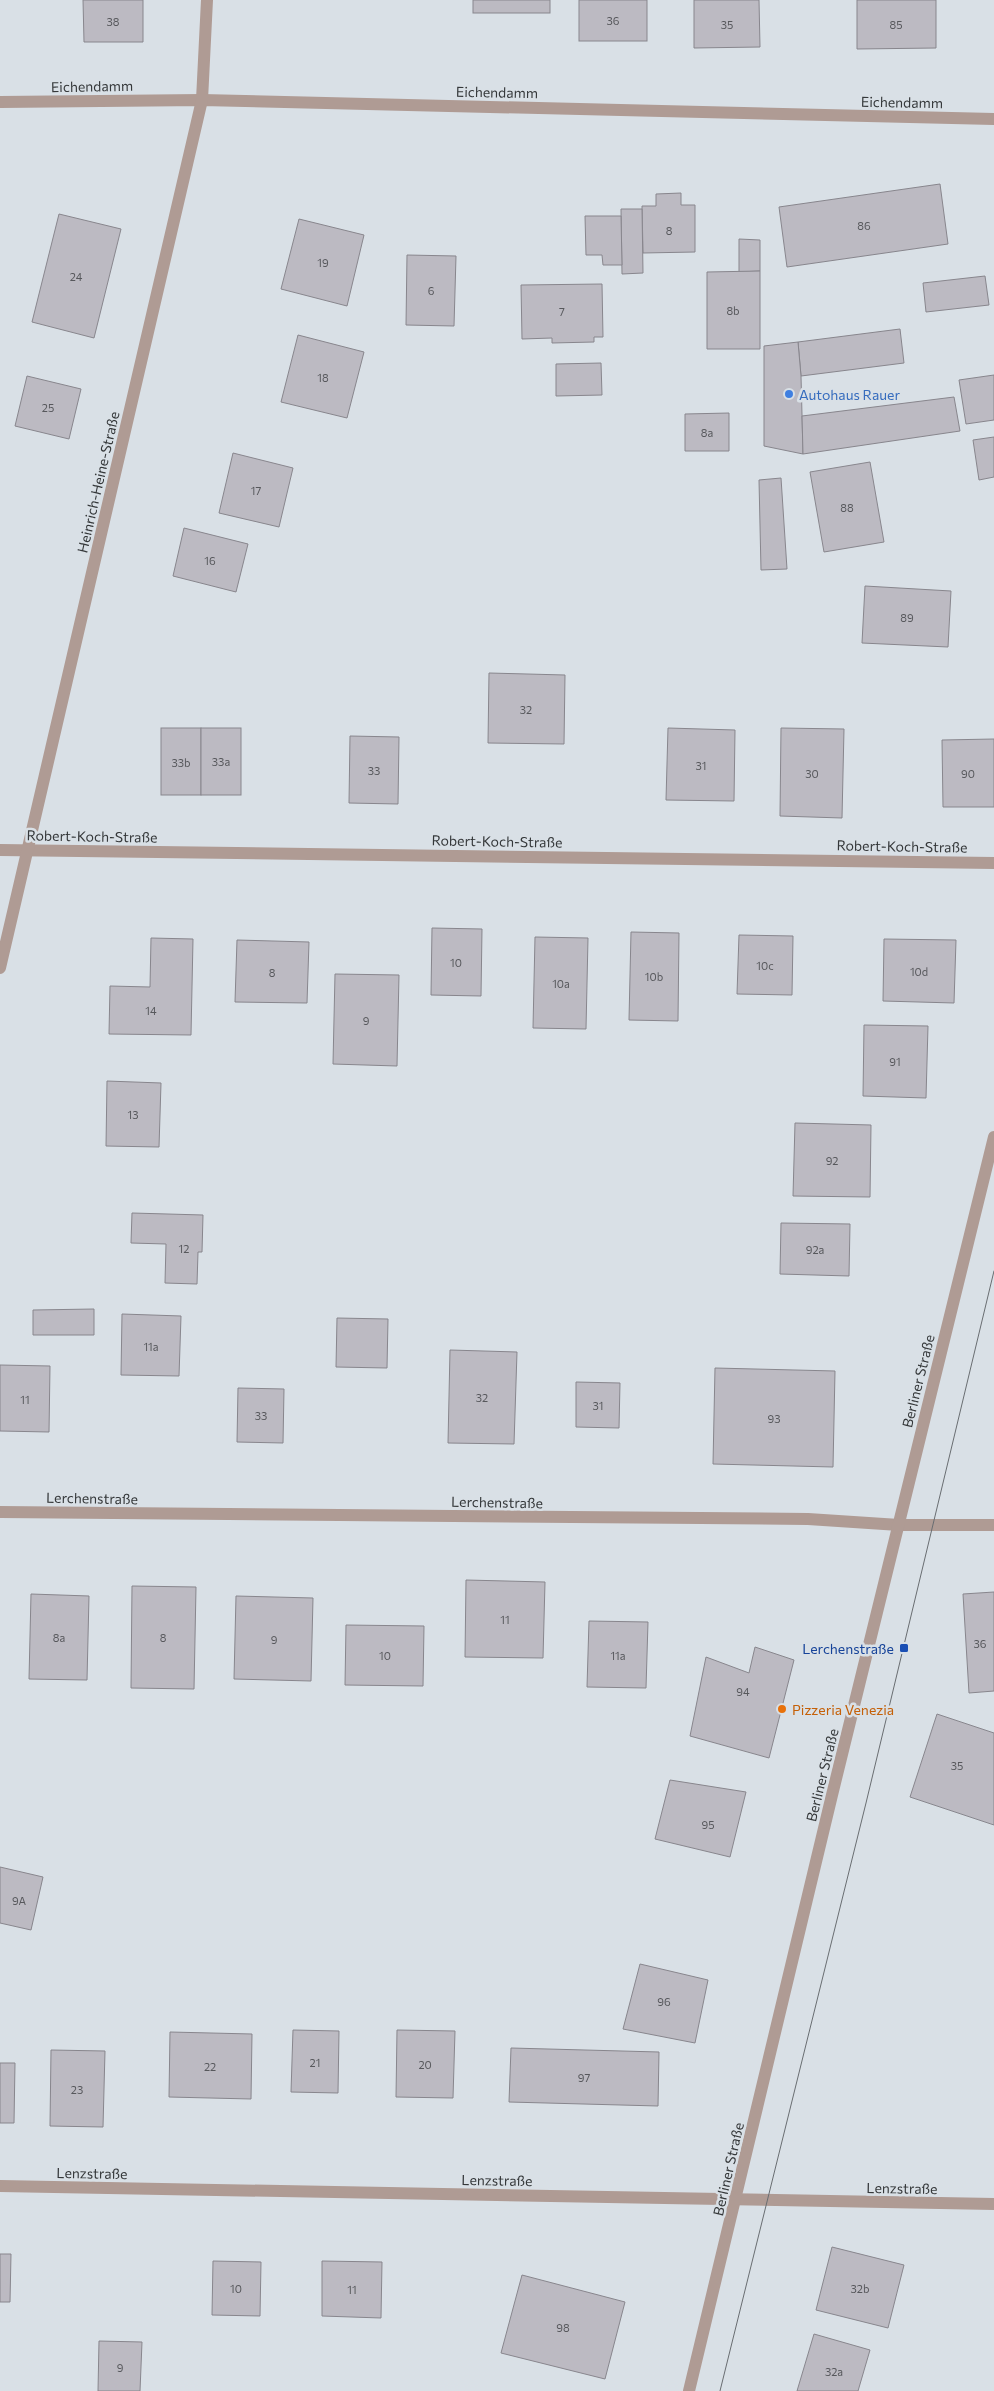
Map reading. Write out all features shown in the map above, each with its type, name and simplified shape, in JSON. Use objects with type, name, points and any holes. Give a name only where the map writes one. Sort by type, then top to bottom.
[{"type":"street","name":"Heinrich-Heine-Straße","points":[[0,968],[202,100],[207,0]]},
{"type":"street","name":"Eichendamm","points":[[0,102],[202,100],[994,119]]},
{"type":"street","name":"Robert-Koch-Straße","points":[[0,850],[994,862]]},
{"type":"street","name":"Berliner Straße","points":[[689,2391],[994,1137]]},
{"type":"street","name":"Lerchenstraße","points":[[0,1512],[808,1520],[899,1525],[994,1526]]},
{"type":"street","name":"Lenzstraße","points":[[0,2186],[994,2204]]},
{"type":"building","points":[[83,0],[143,0],[143,42],[84,42]]},
{"type":"building","points":[[473,0],[550,0],[550,13],[473,13]]},
{"type":"building","points":[[579,0],[647,0],[647,41],[579,41]]},
{"type":"building","points":[[694,0],[759,0],[760,47],[694,48]]},
{"type":"building","points":[[857,0],[936,0],[936,48],[857,49]]},
{"type":"building","points":[[940,184],[948,244],[787,267],[779,207]]},
{"type":"building","points":[[681,193],[681,205],[695,205],[695,252],[643,253],[642,206],[656,206],[656,194]]},
{"type":"building","points":[[621,209],[642,209],[643,273],[622,274]]},
{"type":"building","points":[[59,214],[121,229],[94,338],[32,322]]},
{"type":"building","points":[[585,216],[621,216],[622,265],[603,265],[602,255],[586,255]]},
{"type":"building","points":[[299,219],[364,235],[347,306],[281,289]]},
{"type":"building","points":[[739,239],[760,240],[760,271],[739,272]]},
{"type":"building","points":[[407,255],[456,256],[454,326],[406,325]]},
{"type":"building","points":[[760,271],[760,349],[707,349],[707,272]]},
{"type":"building","points":[[985,276],[989,305],[926,312],[923,283]]},
{"type":"building","points":[[602,284],[603,337],[594,337],[594,342],[552,343],[552,338],[522,339],[521,285]]},
{"type":"building","points":[[900,329],[904,363],[801,376],[798,342]]},
{"type":"building","points":[[298,335],[364,352],[347,418],[281,402]]},
{"type":"building","points":[[798,342],[803,454],[764,446],[764,346]]},
{"type":"building","points":[[601,363],[602,395],[556,396],[556,364]]},
{"type":"building","points":[[994,375],[994,420],[966,424],[959,380]]},
{"type":"building","points":[[27,376],[81,389],[69,439],[15,426]]},
{"type":"building","points":[[954,397],[960,431],[803,454],[802,416]]},
{"type":"building","points":[[729,413],[729,451],[685,451],[685,414]]},
{"type":"building","points":[[994,437],[994,477],[979,480],[973,440]]},
{"type":"building","points":[[233,453],[293,468],[279,527],[219,513]]},
{"type":"building","points":[[870,462],[884,542],[824,552],[810,472]]},
{"type":"building","points":[[781,478],[787,569],[761,570],[759,480]]},
{"type":"building","points":[[184,528],[248,544],[236,592],[173,576]]},
{"type":"building","points":[[865,586],[951,591],[948,647],[862,643]]},
{"type":"building","points":[[489,673],[565,675],[564,744],[488,743]]},
{"type":"building","points":[[161,728],[201,728],[201,795],[161,795]]},
{"type":"building","points":[[201,728],[241,728],[241,795],[201,795]]},
{"type":"building","points":[[668,728],[735,730],[734,801],[666,800]]},
{"type":"building","points":[[781,728],[844,729],[842,818],[780,816]]},
{"type":"building","points":[[350,736],[399,737],[398,804],[349,803]]},
{"type":"building","points":[[994,739],[994,807],[943,807],[942,740]]},
{"type":"building","points":[[432,928],[482,929],[481,996],[431,995]]},
{"type":"building","points":[[631,932],[679,933],[678,1021],[629,1020]]},
{"type":"building","points":[[739,935],[793,936],[792,995],[737,994]]},
{"type":"building","points":[[535,937],[588,938],[586,1029],[533,1028]]},
{"type":"building","points":[[151,938],[193,939],[191,1035],[109,1034],[110,986],[150,987]]},
{"type":"building","points":[[884,939],[956,940],[954,1003],[883,1001]]},
{"type":"building","points":[[237,940],[309,942],[307,1003],[235,1002]]},
{"type":"building","points":[[335,974],[399,975],[397,1066],[333,1064]]},
{"type":"building","points":[[864,1025],[928,1026],[926,1098],[863,1096]]},
{"type":"building","points":[[107,1081],[161,1083],[159,1147],[106,1146]]},
{"type":"building","points":[[795,1123],[871,1125],[870,1197],[793,1196]]},
{"type":"building","points":[[132,1213],[203,1215],[202,1252],[198,1252],[197,1284],[165,1283],[166,1244],[131,1243]]},
{"type":"building","points":[[781,1223],[850,1224],[849,1276],[780,1274]]},
{"type":"building","points":[[94,1309],[94,1335],[33,1335],[33,1310]]},
{"type":"building","points":[[122,1314],[181,1316],[179,1376],[121,1375]]},
{"type":"building","points":[[337,1318],[388,1319],[387,1368],[336,1367]]},
{"type":"building","points":[[450,1350],[517,1352],[514,1444],[448,1443]]},
{"type":"building","points":[[0,1365],[50,1366],[49,1432],[0,1431]]},
{"type":"building","points":[[715,1368],[835,1371],[833,1467],[713,1464]]},
{"type":"building","points":[[576,1382],[620,1383],[619,1428],[576,1427]]},
{"type":"building","points":[[238,1388],[284,1389],[283,1443],[237,1442]]},
{"type":"building","points":[[466,1580],[545,1582],[543,1658],[465,1657]]},
{"type":"building","points":[[132,1586],[196,1587],[194,1689],[131,1688]]},
{"type":"building","points":[[994,1592],[994,1691],[969,1693],[963,1594]]},
{"type":"building","points":[[31,1594],[89,1596],[87,1680],[29,1679]]},
{"type":"building","points":[[236,1596],[313,1598],[311,1681],[234,1679]]},
{"type":"building","points":[[589,1621],[648,1622],[646,1688],[587,1687]]},
{"type":"building","points":[[346,1625],[424,1626],[423,1686],[345,1685]]},
{"type":"building","points":[[755,1647],[794,1660],[769,1758],[690,1736],[706,1657],[749,1673]]},
{"type":"building","points":[[937,1714],[994,1733],[994,1825],[910,1797]]},
{"type":"building","points":[[670,1780],[746,1792],[730,1857],[655,1839]]},
{"type":"building","points":[[0,1867],[43,1877],[31,1930],[0,1923]]},
{"type":"building","points":[[640,1964],[708,1980],[695,2043],[623,2029]]},
{"type":"building","points":[[293,2030],[339,2031],[338,2093],[291,2092]]},
{"type":"building","points":[[397,2030],[455,2031],[453,2098],[396,2097]]},
{"type":"building","points":[[170,2032],[252,2034],[251,2099],[169,2097]]},
{"type":"building","points":[[511,2048],[659,2052],[658,2106],[509,2102]]},
{"type":"building","points":[[51,2050],[105,2051],[103,2127],[50,2126]]},
{"type":"building","points":[[0,2063],[15,2063],[14,2123],[0,2123]]},
{"type":"building","points":[[832,2247],[904,2265],[888,2328],[816,2310]]},
{"type":"building","points":[[0,2254],[11,2254],[10,2302],[0,2302]]},
{"type":"building","points":[[213,2261],[261,2262],[260,2316],[212,2315]]},
{"type":"building","points":[[322,2261],[382,2262],[381,2318],[322,2316]]},
{"type":"building","points":[[522,2275],[625,2302],[605,2379],[501,2353]]},
{"type":"building","points":[[814,2334],[870,2350],[858,2391],[797,2391]]},
{"type":"building","points":[[99,2341],[142,2342],[140,2391],[98,2391]]},
{"type":"tram line","points":[[720,2391],[866,1803],[994,1271]]},
{"type":"place","name":"Autohaus Rauer","points":[[789,394]]},
{"type":"place","name":"Lerchenstraße","points":[[904,1648]]},
{"type":"place","name":"Pizzeria Venezia","points":[[782,1709]]}]
